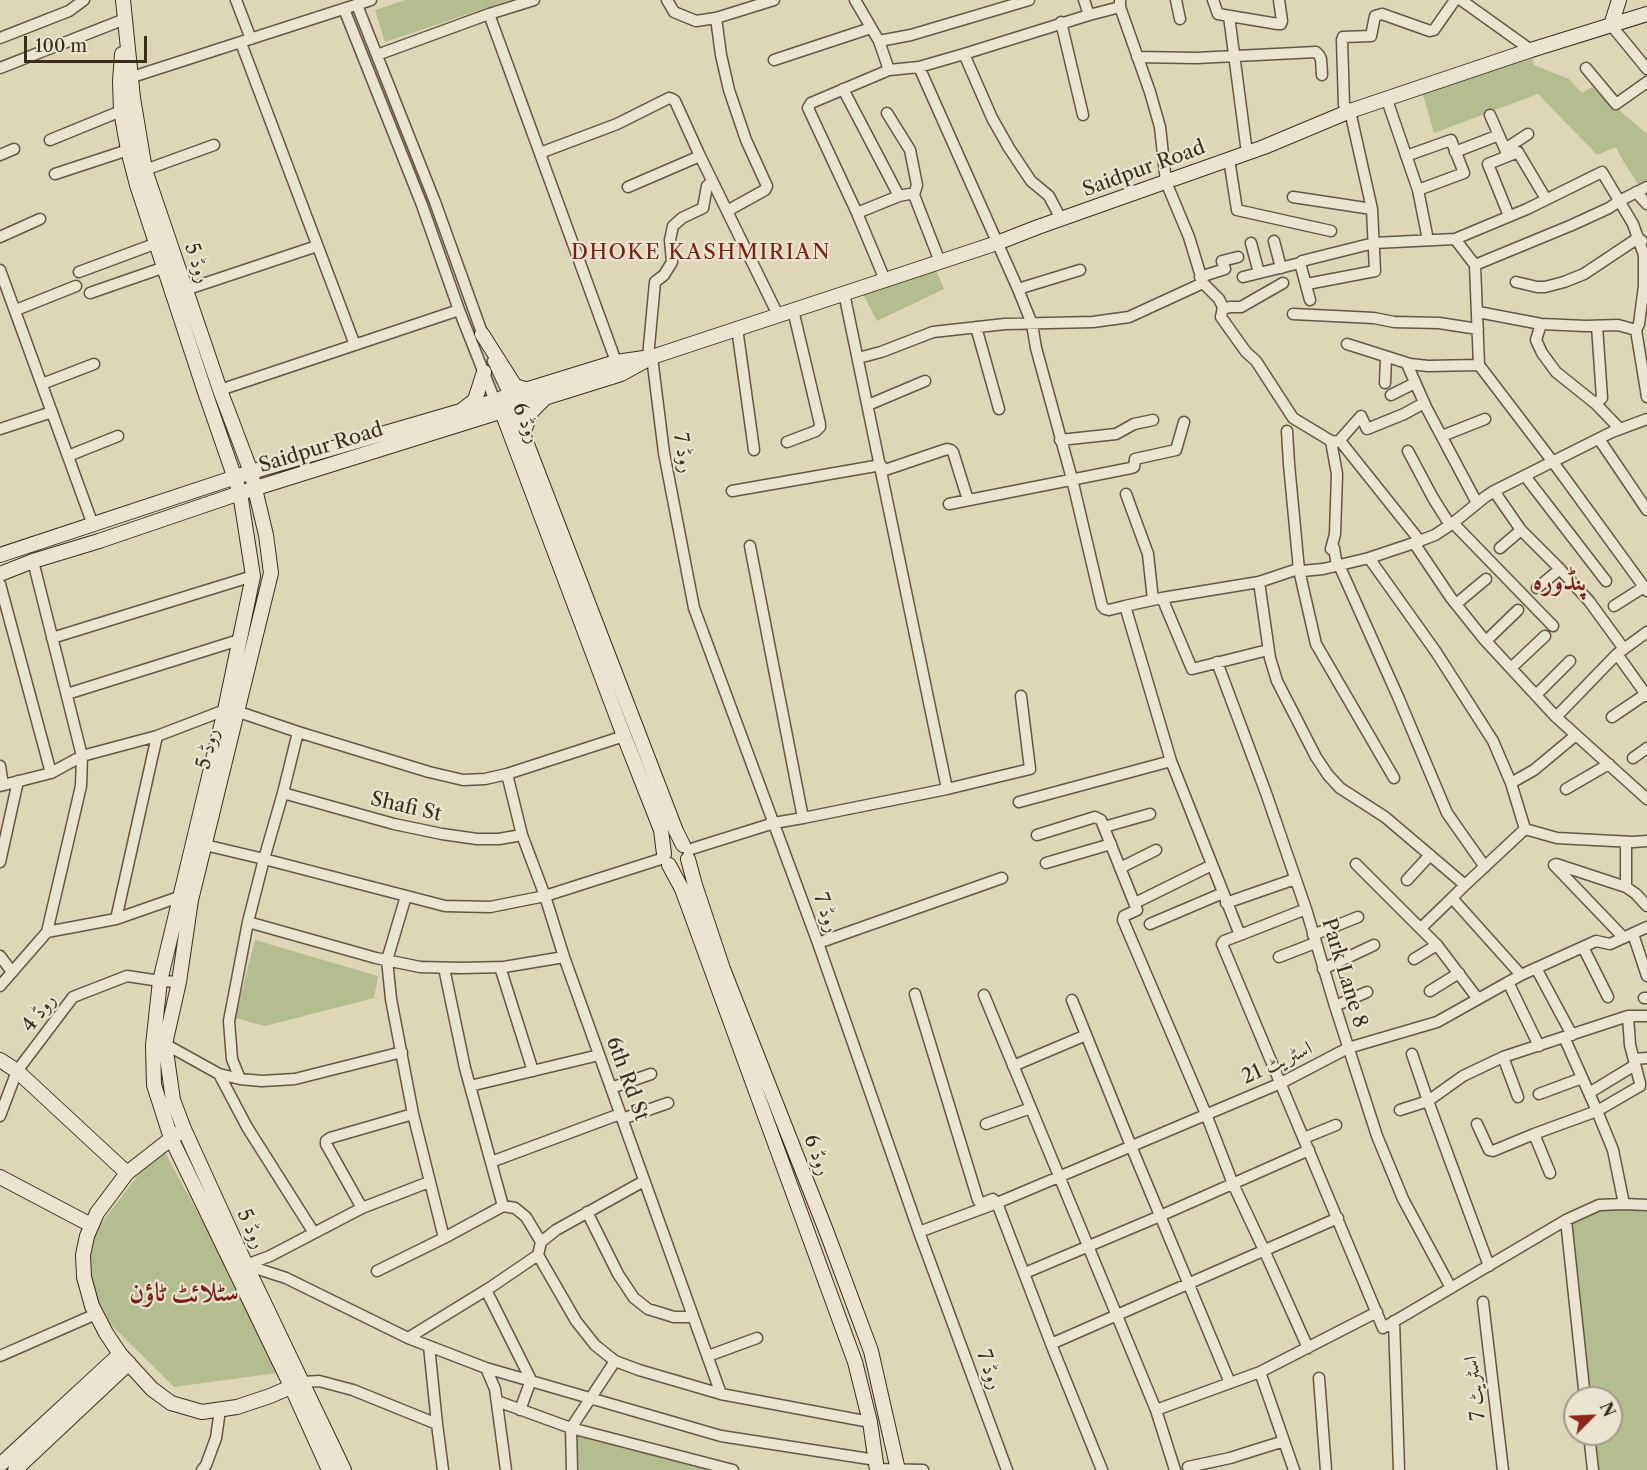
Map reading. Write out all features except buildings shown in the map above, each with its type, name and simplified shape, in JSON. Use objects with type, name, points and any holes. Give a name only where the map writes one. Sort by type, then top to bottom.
[{"type":"main road","name":"روڈ 5","points":[[123,0],[125,79],[121,111],[128,150],[240,493],[253,576],[239,640],[231,711],[205,845],[185,898],[179,982],[165,1044],[173,1100],[184,1129],[297,1384],[329,1470]]},
{"type":"main road","points":[[1611,25],[1619,0]]},
{"type":"main road","name":"Saidpur Road","points":[[0,555],[251,472],[461,411],[544,399],[618,368],[997,243],[1247,153],[1350,111],[1647,14]]},
{"type":"main road","name":"روڈ 5","points":[[125,79],[145,170],[220,390],[251,472],[266,535],[271,573],[231,711],[185,898],[160,981],[153,1045],[154,1084],[171,1138],[297,1384],[345,1470]]},
{"type":"main road","points":[[482,334],[515,386],[528,390]]},
{"type":"main road","name":"Saidpur Road","points":[[0,574],[240,493],[482,418],[528,390],[618,368]]},
{"type":"main road","points":[[461,411],[475,400],[484,372]]},
{"type":"main road","points":[[522,433],[532,411],[544,399]]},
{"type":"main road","name":"روڈ 6","points":[[505,404],[522,433],[686,851],[723,969],[871,1351],[898,1469]]},
{"type":"main road","name":"روڈ 6","points":[[505,404],[515,448],[661,830],[666,859],[682,889],[855,1362],[870,1422],[877,1466]]},
{"type":"main road","points":[[482,418],[499,427],[515,448]]},
{"type":"main road","points":[[673,844],[686,851],[686,864],[680,867],[676,868],[666,859],[666,849],[673,844]]},
{"type":"main road","points":[[0,1060],[17,1071],[126,1173]]},
{"type":"main road","points":[[184,1129],[126,1173],[97,1213],[91,1225],[83,1255],[84,1277],[92,1306],[106,1333],[124,1359],[152,1389],[171,1403],[202,1412],[220,1410],[270,1396],[297,1384]]},
{"type":"main road","points":[[0,1176],[91,1225]]},
{"type":"main road","points":[[6,1465],[124,1359]]},
{"type":"street","points":[[0,38],[69,11],[84,0]]},
{"type":"street","points":[[236,0],[246,41],[317,246],[355,345]]},
{"type":"street","points":[[125,79],[371,0]]},
{"type":"street","points":[[377,55],[534,0]]},
{"type":"street","points":[[667,0],[674,12],[696,21],[717,18],[774,0]]},
{"type":"street","points":[[855,0],[879,41],[889,70]]},
{"type":"street","points":[[879,41],[911,35],[1029,0]]},
{"type":"street","points":[[1084,0],[1089,15]]},
{"type":"street","points":[[1176,0],[1180,19]]},
{"type":"street","points":[[1213,0],[1218,14],[1281,24],[1279,0]]},
{"type":"street","points":[[1307,284],[1374,272],[1376,268],[1372,209],[1350,111],[1344,105],[1343,38],[1371,36],[1375,16],[1382,14],[1430,31],[1434,30],[1455,0]]},
{"type":"street","points":[[1461,0],[1531,50]]},
{"type":"street","points":[[885,280],[857,213],[808,108],[811,103],[889,70],[919,67],[964,54],[1120,3],[1160,127],[1166,182],[1189,237],[1202,280],[1219,299],[1223,309],[1221,317],[1246,352],[1256,361],[1293,418],[1335,441],[1417,542],[1456,604],[1486,641],[1556,717],[1647,799]]},
{"type":"street","name":"روڈ 6","points":[[351,5],[377,55],[435,202],[505,404]]},
{"type":"street","name":"روڈ 6","points":[[351,5],[374,84],[422,205],[459,310],[484,372],[505,404]]},
{"type":"street","points":[[489,14],[618,368]]},
{"type":"street","points":[[1229,16],[1247,153]]},
{"type":"street","points":[[717,18],[721,55],[729,90],[746,140],[767,186],[765,190],[727,212]]},
{"type":"street","points":[[0,68],[125,19]]},
{"type":"street","points":[[1061,22],[1083,116]]},
{"type":"street","points":[[1611,25],[1647,69]]},
{"type":"street","points":[[774,60],[871,28]]},
{"type":"street","points":[[1137,57],[1235,57],[1316,52],[1321,59],[1322,75]]},
{"type":"street","points":[[964,54],[992,118],[1009,148],[1031,181],[1049,196],[1061,219]]},
{"type":"street","points":[[919,67],[1032,324],[1035,348],[1072,479],[1102,606],[1105,609],[1258,582],[1295,570],[1338,566],[1417,542],[1435,535],[1452,524],[1494,491],[1620,429],[1647,419]]},
{"type":"street","points":[[1586,68],[1616,104],[1647,82]]},
{"type":"street","points":[[374,84],[387,80]]},
{"type":"street","points":[[843,89],[899,196]]},
{"type":"street","points":[[540,153],[617,124],[669,98],[675,101],[778,315]]},
{"type":"street","points":[[1387,100],[1418,190],[1428,240]]},
{"type":"street","points":[[50,140],[121,111]]},
{"type":"street","points":[[887,113],[910,150],[917,186],[914,195],[940,262]]},
{"type":"street","points":[[1490,115],[1506,153]]},
{"type":"street","points":[[1509,216],[1488,164],[1506,153],[1528,134]]},
{"type":"street","points":[[1455,152],[1499,135]]},
{"type":"street","points":[[1406,156],[1450,140],[1464,173],[1418,190]]},
{"type":"street","points":[[145,170],[214,145]]},
{"type":"street","points":[[0,154],[14,149]]},
{"type":"street","points":[[55,174],[128,150]]},
{"type":"street","points":[[1506,153],[1518,152],[1546,199]]},
{"type":"street","points":[[628,187],[700,156]]},
{"type":"street","points":[[1229,159],[1237,210],[1331,231]]},
{"type":"street","points":[[1243,277],[1374,243],[1455,239],[1602,172],[1642,241],[1644,286],[1639,324],[1636,330],[1644,358],[1647,397]]},
{"type":"street","name":"روڈ 7","points":[[712,182],[707,186],[703,208],[682,218],[673,226],[670,240],[672,262],[664,275],[655,282],[650,357],[664,453],[694,608],[818,944],[918,1232],[1007,1470]]},
{"type":"street","points":[[1475,265],[1561,230],[1609,208],[1642,189],[1647,204]]},
{"type":"street","points":[[857,213],[899,196],[914,195]]},
{"type":"street","points":[[1293,197],[1372,209]]},
{"type":"street","points":[[422,205],[435,202]]},
{"type":"street","points":[[0,237],[40,219]]},
{"type":"street","points":[[1455,239],[1475,265],[1479,365],[1645,589],[1614,606]]},
{"type":"street","points":[[1274,241],[1281,267]]},
{"type":"street","points":[[1516,282],[1545,287],[1564,282],[1584,274],[1642,241]]},
{"type":"street","points":[[79,272],[157,243]]},
{"type":"street","points":[[1251,243],[1259,273]]},
{"type":"street","points":[[185,290],[317,246]]},
{"type":"street","points":[[858,358],[881,352],[933,332],[1005,324],[1093,322],[1133,316],[1225,269],[1222,261],[1238,257]]},
{"type":"street","points":[[1300,263],[1310,300]]},
{"type":"street","points":[[90,293],[165,267]]},
{"type":"street","points":[[0,270],[93,525]]},
{"type":"street","points":[[1018,289],[1080,270]]},
{"type":"street","points":[[1223,309],[1241,307],[1283,283]]},
{"type":"street","points":[[16,310],[76,286]]},
{"type":"street","points":[[844,293],[947,789]]},
{"type":"street","points":[[220,390],[459,310]]},
{"type":"street","points":[[788,442],[816,431],[820,427],[793,310]]},
{"type":"street","points":[[1478,312],[1540,324],[1618,325],[1636,330]]},
{"type":"street","points":[[1293,314],[1439,323],[1478,329]]},
{"type":"street","points":[[1540,324],[1536,340],[1542,353],[1556,372],[1596,404],[1620,429]]},
{"type":"street","points":[[1596,404],[1602,398],[1597,326]]},
{"type":"street","points":[[976,327],[999,409]]},
{"type":"street","points":[[737,328],[754,450]]},
{"type":"street","points":[[1347,344],[1407,364],[1479,365]]},
{"type":"street","points":[[1385,383],[1386,357]]},
{"type":"street","points":[[42,384],[94,364]]},
{"type":"street","points":[[1407,364],[1424,403],[1477,503]]},
{"type":"street","points":[[868,405],[926,381]]},
{"type":"street","points":[[1391,395],[1415,383]]},
{"type":"street","points":[[1335,441],[1361,417],[1366,429],[1404,414],[1424,403]]},
{"type":"street","points":[[0,429],[52,412]]},
{"type":"street","points":[[1442,436],[1485,419]]},
{"type":"street","points":[[1060,440],[1116,434],[1134,424],[1154,420]]},
{"type":"street","points":[[949,504],[1134,467],[1136,459],[1176,450],[1184,422]]},
{"type":"street","points":[[1287,431],[1299,570],[1316,644],[1394,778]]},
{"type":"street","points":[[68,456],[118,436]]},
{"type":"street","points":[[1599,439],[1647,510]]},
{"type":"street","points":[[1335,441],[1337,474],[1335,534],[1331,549],[1334,548],[1338,566],[1394,688],[1447,813],[1485,867]]},
{"type":"street","points":[[732,491],[881,468],[947,449],[953,452],[968,500]]},
{"type":"street","points":[[1408,451],[1433,498],[1452,524],[1552,626]]},
{"type":"street","points":[[1525,476],[1606,581]]},
{"type":"street","points":[[1494,491],[1521,530],[1589,601],[1646,695],[1612,717]]},
{"type":"street","points":[[1126,494],[1148,554],[1158,599],[1191,668],[1268,650]]},
{"type":"street","points":[[1500,548],[1521,530]]},
{"type":"street","points":[[750,546],[803,818]]},
{"type":"street","points":[[1369,558],[1436,652],[1493,741],[1511,783],[1525,829]]},
{"type":"street","points":[[0,986],[47,932],[81,786],[82,756],[33,561]]},
{"type":"street","points":[[1537,588],[1560,569]]},
{"type":"street","points":[[52,638],[253,576]]},
{"type":"street","points":[[1456,604],[1486,579]]},
{"type":"street","points":[[1258,582],[1268,650],[1277,681],[1311,749],[1328,775],[1343,791],[1385,817],[1465,885]]},
{"type":"street","points":[[0,584],[51,773]]},
{"type":"street","points":[[1125,606],[1171,761],[1240,935]]},
{"type":"street","points":[[1486,641],[1518,610]]},
{"type":"street","points":[[1556,717],[1620,651],[1647,632]]},
{"type":"street","points":[[1511,668],[1545,636]]},
{"type":"street","points":[[67,694],[239,640]]},
{"type":"street","points":[[1536,695],[1570,661]]},
{"type":"street","name":"Park Lane 8","points":[[1217,662],[1306,909],[1377,1136],[1403,1199],[1450,1288]]},
{"type":"street","points":[[686,851],[774,823],[947,789],[1030,769],[1021,696]]},
{"type":"street","points":[[0,766],[1,786],[51,773],[82,756],[158,736],[231,711],[429,772],[463,780],[485,779],[507,774],[624,736]]},
{"type":"street","points":[[240,1079],[232,1059],[229,1021],[248,922],[284,793],[298,732]]},
{"type":"street","points":[[1511,783],[1534,770],[1576,735]]},
{"type":"street","points":[[116,919],[158,736]]},
{"type":"street","points":[[1633,758],[1647,748]]},
{"type":"street","points":[[1019,802],[1171,761]]},
{"type":"street","points":[[1566,789],[1609,764]]},
{"type":"street","name":"6th Rd St","points":[[507,774],[522,835],[545,896],[564,957],[721,1394]]},
{"type":"street","points":[[0,862],[18,781]]},
{"type":"street","name":"Shafi St","points":[[284,793],[394,824],[442,834],[477,839],[499,839],[522,835]]},
{"type":"street","points":[[1104,827],[1150,814]]},
{"type":"street","points":[[1037,835],[1095,817],[1101,820],[1137,910],[1124,916],[1122,920],[1206,1114],[1233,1184],[1308,1348]]},
{"type":"street","points":[[1421,927],[1525,829]]},
{"type":"street","points":[[1525,829],[1557,838],[1647,841]]},
{"type":"street","points":[[1626,842],[1626,887]]},
{"type":"street","points":[[1046,863],[1111,844]]},
{"type":"street","points":[[205,845],[445,906],[490,907],[545,896],[666,859]]},
{"type":"street","points":[[1120,868],[1156,850]]},
{"type":"street","points":[[1407,880],[1430,855]]},
{"type":"street","points":[[1356,864],[1421,927],[1460,973],[1478,999]]},
{"type":"street","points":[[1134,903],[1212,865]]},
{"type":"street","points":[[1647,906],[1626,887],[1554,865],[1628,936],[1647,976]]},
{"type":"street","points":[[818,944],[1002,878]]},
{"type":"street","points":[[1150,924],[1225,898],[1295,879]]},
{"type":"street","points":[[406,896],[387,960],[391,999],[413,1114],[444,1238]]},
{"type":"street","points":[[47,932],[116,919],[185,898]]},
{"type":"street","points":[[1452,898],[1521,975]]},
{"type":"street","points":[[1306,909],[1224,941],[1222,944],[1383,1328],[1566,1220],[1599,1205],[1647,1205]]},
{"type":"street","points":[[1279,957],[1358,917]]},
{"type":"street","points":[[248,922],[420,967],[500,967],[564,957]]},
{"type":"street","name":"اسٹریٹ 21","points":[[918,1232],[998,1203],[1281,1083],[1348,1048],[1437,1022],[1521,975],[1596,941],[1610,944],[1647,927]]},
{"type":"street","points":[[1323,969],[1374,945]]},
{"type":"street","points":[[1414,959],[1437,945]]},
{"type":"street","points":[[1583,947],[1608,997]]},
{"type":"street","points":[[0,956],[12,972]]},
{"type":"street","points":[[500,967],[533,1071]]},
{"type":"street","points":[[444,968],[470,1086],[502,1206]]},
{"type":"street","points":[[1536,968],[1568,1036],[1582,1078],[1598,1111],[1612,1150],[1624,1204]]},
{"type":"street","points":[[1430,991],[1460,973]]},
{"type":"street","name":"روڈ 4","points":[[0,1116],[17,1071],[73,997],[127,976],[179,982]]},
{"type":"street","points":[[1508,982],[1539,1046]]},
{"type":"street","points":[[1335,1006],[1367,992]]},
{"type":"street","points":[[915,994],[978,1200],[983,1203],[993,1199],[998,1203],[1102,1470]]},
{"type":"street","points":[[984,995],[1156,1410],[1175,1470]]},
{"type":"street","points":[[1072,1000],[1230,1383]]},
{"type":"street","points":[[1477,1124],[1491,1151],[1598,1111],[1643,1085],[1640,1083],[1630,1045],[1628,1016]]},
{"type":"street","points":[[1400,1110],[1428,1101],[1463,1076],[1503,1057],[1628,1016],[1647,1016]]},
{"type":"street","points":[[1013,1066],[1086,1035]]},
{"type":"street","points":[[165,1044],[219,1074],[262,1081],[295,1079],[402,1052]]},
{"type":"street","points":[[1412,1054],[1488,1266]]},
{"type":"street","points":[[470,1086],[599,1055]]},
{"type":"street","points":[[1503,1057],[1518,1097]]},
{"type":"street","points":[[1589,1093],[1634,1062],[1647,1058]]},
{"type":"street","points":[[219,1074],[247,1127],[314,1233]]},
{"type":"street","points":[[611,1088],[651,1074]]},
{"type":"street","points":[[1539,1094],[1582,1078]]},
{"type":"street","points":[[491,1162],[668,1103]]},
{"type":"street","points":[[986,1124],[1031,1108]]},
{"type":"street","points":[[362,1208],[326,1141],[413,1114]]},
{"type":"street","points":[[1304,1138],[1336,1125]]},
{"type":"street","points":[[1534,1134],[1550,1173]]},
{"type":"street","points":[[1025,1273],[1309,1150]]},
{"type":"street","points":[[644,1181],[556,1230],[541,1242],[538,1255],[576,1321],[595,1345],[615,1361],[721,1394],[870,1422]]},
{"type":"street","points":[[246,1265],[270,1256],[362,1208],[429,1182]]},
{"type":"street","points":[[377,1271],[502,1206],[515,1208],[526,1217],[541,1242]]},
{"type":"street","points":[[587,1212],[618,1274],[634,1298],[648,1309],[674,1317],[693,1317]]},
{"type":"street","points":[[1051,1344],[1338,1218]]},
{"type":"street","points":[[1566,1220],[1584,1386]]},
{"type":"street","points":[[408,1338],[538,1255]]},
{"type":"street","points":[[246,1265],[286,1278],[408,1338],[486,1368],[722,1436],[877,1466],[923,1470]]},
{"type":"street","points":[[486,1290],[531,1380],[520,1410]]},
{"type":"street","name":"اسٹریٹ 7","points":[[1483,1302],[1503,1470]]},
{"type":"street","points":[[1156,1410],[1260,1372],[1377,1312]]},
{"type":"street","points":[[0,1356],[96,1314]]},
{"type":"street","points":[[1394,1321],[1399,1470]]},
{"type":"street","points":[[708,1356],[757,1338]]},
{"type":"street","points":[[429,1346],[443,1470]]},
{"type":"street","points":[[572,1470],[571,1428],[615,1361]]},
{"type":"street","points":[[486,1368],[495,1389],[506,1470]]},
{"type":"street","points":[[1260,1372],[1294,1470]]},
{"type":"street","points":[[1319,1378],[1326,1470]]},
{"type":"street","points":[[297,1384],[319,1381],[353,1390],[437,1424]]},
{"type":"street","points":[[497,1401],[571,1428],[733,1470]]},
{"type":"street","points":[[202,1470],[216,1438],[220,1410]]},
{"type":"street","points":[[1188,1467],[1230,1458],[1284,1441]]},
{"type":"street","points":[[1590,1446],[1593,1470]]},
{"type":"green space","points":[[405,0],[510,0],[385,42],[375,10]]},
{"type":"green space","points":[[1531,50],[1534,65],[1569,79],[1582,93],[1592,87],[1647,134],[1647,187],[1641,189],[1616,147],[1597,155],[1538,94],[1434,133],[1421,88]]},
{"type":"green space","points":[[936,270],[944,289],[877,321],[863,294]]},
{"type":"green space","points":[[255,940],[378,976],[374,998],[265,1026],[235,1018]]},
{"type":"green space","points":[[161,1145],[284,1372],[174,1387],[92,1306],[90,1238]]},
{"type":"green space","points":[[1647,1199],[1647,1470],[1593,1470],[1590,1446],[1623,1446],[1623,1386],[1584,1386],[1566,1220]]},
{"type":"green space","points":[[577,1433],[725,1470],[577,1470]]},
{"type":"district","name":"DHOKE KASHMIRIAN","points":[[701,253]]},
{"type":"district","name":"پنڈورہ","points":[[1560,582]]},
{"type":"district","name":"سٹلائٹ ٹاؤن","points":[[184,1293]]}]
